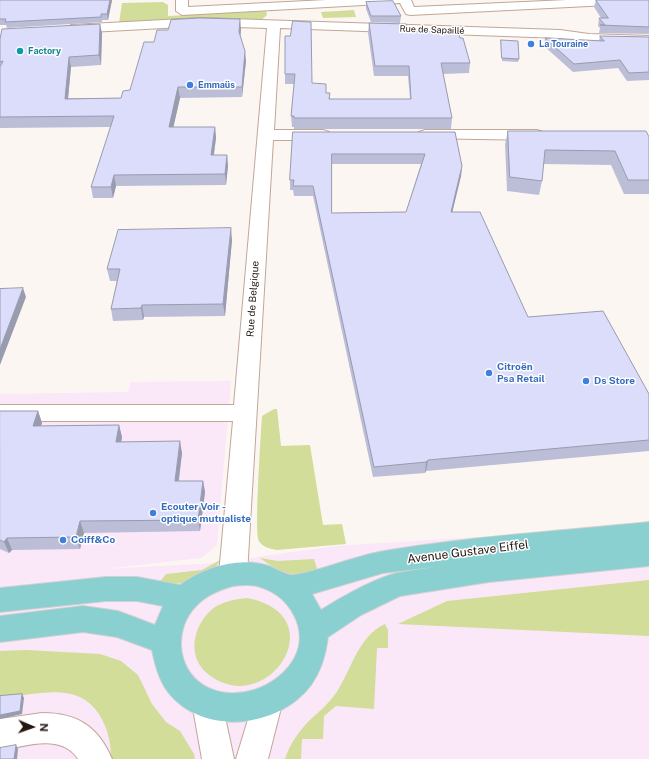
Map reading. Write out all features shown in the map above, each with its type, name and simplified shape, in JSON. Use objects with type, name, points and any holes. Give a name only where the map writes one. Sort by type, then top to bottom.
[{"type":"main road","name":"Avenue Gustave Eiffel","points":[[290,588],[383,562],[488,549],[649,533]]},
{"type":"main road","name":"Avenue Gustave Eiffel","points":[[313,631],[351,606],[396,585],[489,570],[649,555]]},
{"type":"main road","points":[[233,574],[253,574],[273,578],[290,588],[302,600],[310,614],[313,631],[312,651],[303,671],[288,688],[268,700],[248,707],[227,708],[207,703],[189,693],[176,679],[168,662],[165,642],[168,627],[175,612],[185,598],[199,586],[216,578],[233,574]]},
{"type":"main road","points":[[0,600],[114,589],[137,589],[185,598]]},
{"type":"main road","points":[[0,629],[83,619],[118,624],[165,642]]},
{"type":"street","points":[[182,0],[182,11],[317,2],[397,0]]},
{"type":"street","points":[[405,0],[410,11],[538,3],[645,0]]},
{"type":"street","points":[[538,3],[555,25]]},
{"type":"street","points":[[473,8],[483,19],[489,21],[514,20]]},
{"type":"street","name":"Rue de Sapaillé","points":[[60,30],[201,22],[274,25],[555,25],[589,38],[649,40]]},
{"type":"street","name":"Rue de Belgique","points":[[233,574],[274,25]]},
{"type":"street","points":[[266,135],[341,135]]},
{"type":"street","points":[[413,135],[550,135]]},
{"type":"street","points":[[0,413],[245,413]]},
{"type":"street","points":[[252,759],[268,700]]},
{"type":"street","points":[[207,703],[218,759]]},
{"type":"street","points":[[0,735],[54,727],[80,736],[96,759]]},
{"type":"shaded area","points":[[231,381],[217,545],[201,558],[104,569],[216,563],[335,546],[649,526],[649,759],[0,759],[0,394],[128,392],[131,382]]},
{"type":"green space","points":[[163,2],[168,5],[168,16],[266,11],[267,15],[260,21],[119,23],[122,3]]},
{"type":"green space","points":[[354,10],[356,17],[323,18],[321,12]]},
{"type":"green space","points":[[274,409],[277,409],[281,446],[310,445],[323,525],[342,524],[346,544],[277,550],[264,546],[260,543],[257,521],[257,503],[262,416]]},
{"type":"green space","points":[[260,558],[278,561],[314,559],[318,572],[300,574],[287,573],[274,568]]},
{"type":"green space","points":[[220,560],[209,574],[194,581],[185,583],[159,583],[166,574],[202,570]]},
{"type":"green space","points":[[649,580],[649,636],[398,624],[447,601]]},
{"type":"green space","points":[[247,598],[274,608],[287,624],[290,642],[283,660],[270,675],[252,684],[230,685],[208,674],[201,667],[196,658],[195,639],[197,630],[202,621],[215,607],[223,603]]},
{"type":"green space","points":[[385,624],[388,630],[388,648],[377,648],[374,709],[336,706],[324,716],[323,739],[302,739],[301,759],[285,759],[289,748],[300,732],[336,693],[362,645],[368,637]]},
{"type":"green space","points":[[26,650],[100,654],[121,661],[138,675],[152,704],[166,722],[180,731],[194,754],[195,759],[111,759],[109,739],[102,719],[96,710],[81,697],[54,692],[0,699],[0,651]]},
{"type":"building","points":[[0,0],[110,0],[107,14],[101,14],[101,17],[5,22],[6,19],[0,19]]},
{"type":"building","points":[[596,0],[649,0],[649,27],[600,25],[605,25],[599,18],[608,18]]},
{"type":"building","points":[[393,1],[401,16],[371,16],[366,2]]},
{"type":"building","points":[[200,18],[240,19],[239,32],[245,51],[242,87],[178,87],[169,127],[215,127],[211,155],[227,155],[225,174],[114,175],[111,187],[91,187],[114,116],[0,117],[0,67],[3,61],[0,62],[0,39],[2,29],[100,24],[99,55],[69,57],[65,99],[121,98],[123,91],[130,90],[144,42],[154,42],[157,30],[168,30],[171,20]]},
{"type":"building","points":[[293,21],[311,22],[312,83],[326,84],[326,93],[330,93],[329,99],[411,99],[409,66],[375,66],[369,23],[406,24],[409,31],[458,32],[460,38],[463,38],[470,63],[441,63],[452,118],[294,118],[294,116],[291,116],[295,74],[285,74],[285,36],[290,36]]},
{"type":"building","points":[[600,36],[649,37],[649,72],[629,73],[620,60],[574,64],[545,38],[604,41]]},
{"type":"building","points":[[501,40],[518,41],[519,59],[502,58]]},
{"type":"building","points":[[508,131],[646,131],[649,137],[649,180],[628,180],[615,151],[545,150],[542,181],[510,177]]},
{"type":"building","points":[[293,132],[455,132],[462,166],[451,212],[480,212],[528,317],[603,311],[649,394],[649,440],[428,460],[426,462],[374,467],[313,186],[293,186],[294,180],[290,180]],"holes":[[[332,154],[425,154],[406,212],[332,213]]]},
{"type":"building","points":[[231,228],[223,304],[142,305],[141,308],[111,309],[120,269],[107,269],[118,230]]},
{"type":"building","points":[[23,288],[0,349],[0,289]]},
{"type":"building","points":[[0,411],[38,411],[33,426],[119,425],[116,442],[180,441],[175,481],[203,481],[198,520],[80,521],[76,537],[7,538],[4,542],[0,540]]},
{"type":"building","points":[[22,694],[20,711],[0,715],[0,696]]},
{"type":"building","points":[[16,745],[14,759],[0,759],[0,748]]},
{"type":"place","name":"La Touraine","points":[[531,44]]},
{"type":"place","name":"Factory","points":[[20,51]]},
{"type":"place","name":"Emmaüs","points":[[190,85]]},
{"type":"place","name":"Citroën Psa Retail","points":[[489,373]]},
{"type":"place","name":"Ds Store","points":[[586,381]]},
{"type":"place","name":"Ecouter Voir - optique mutualiste","points":[[153,513]]},
{"type":"place","name":"Coiff&Co","points":[[63,540]]}]
